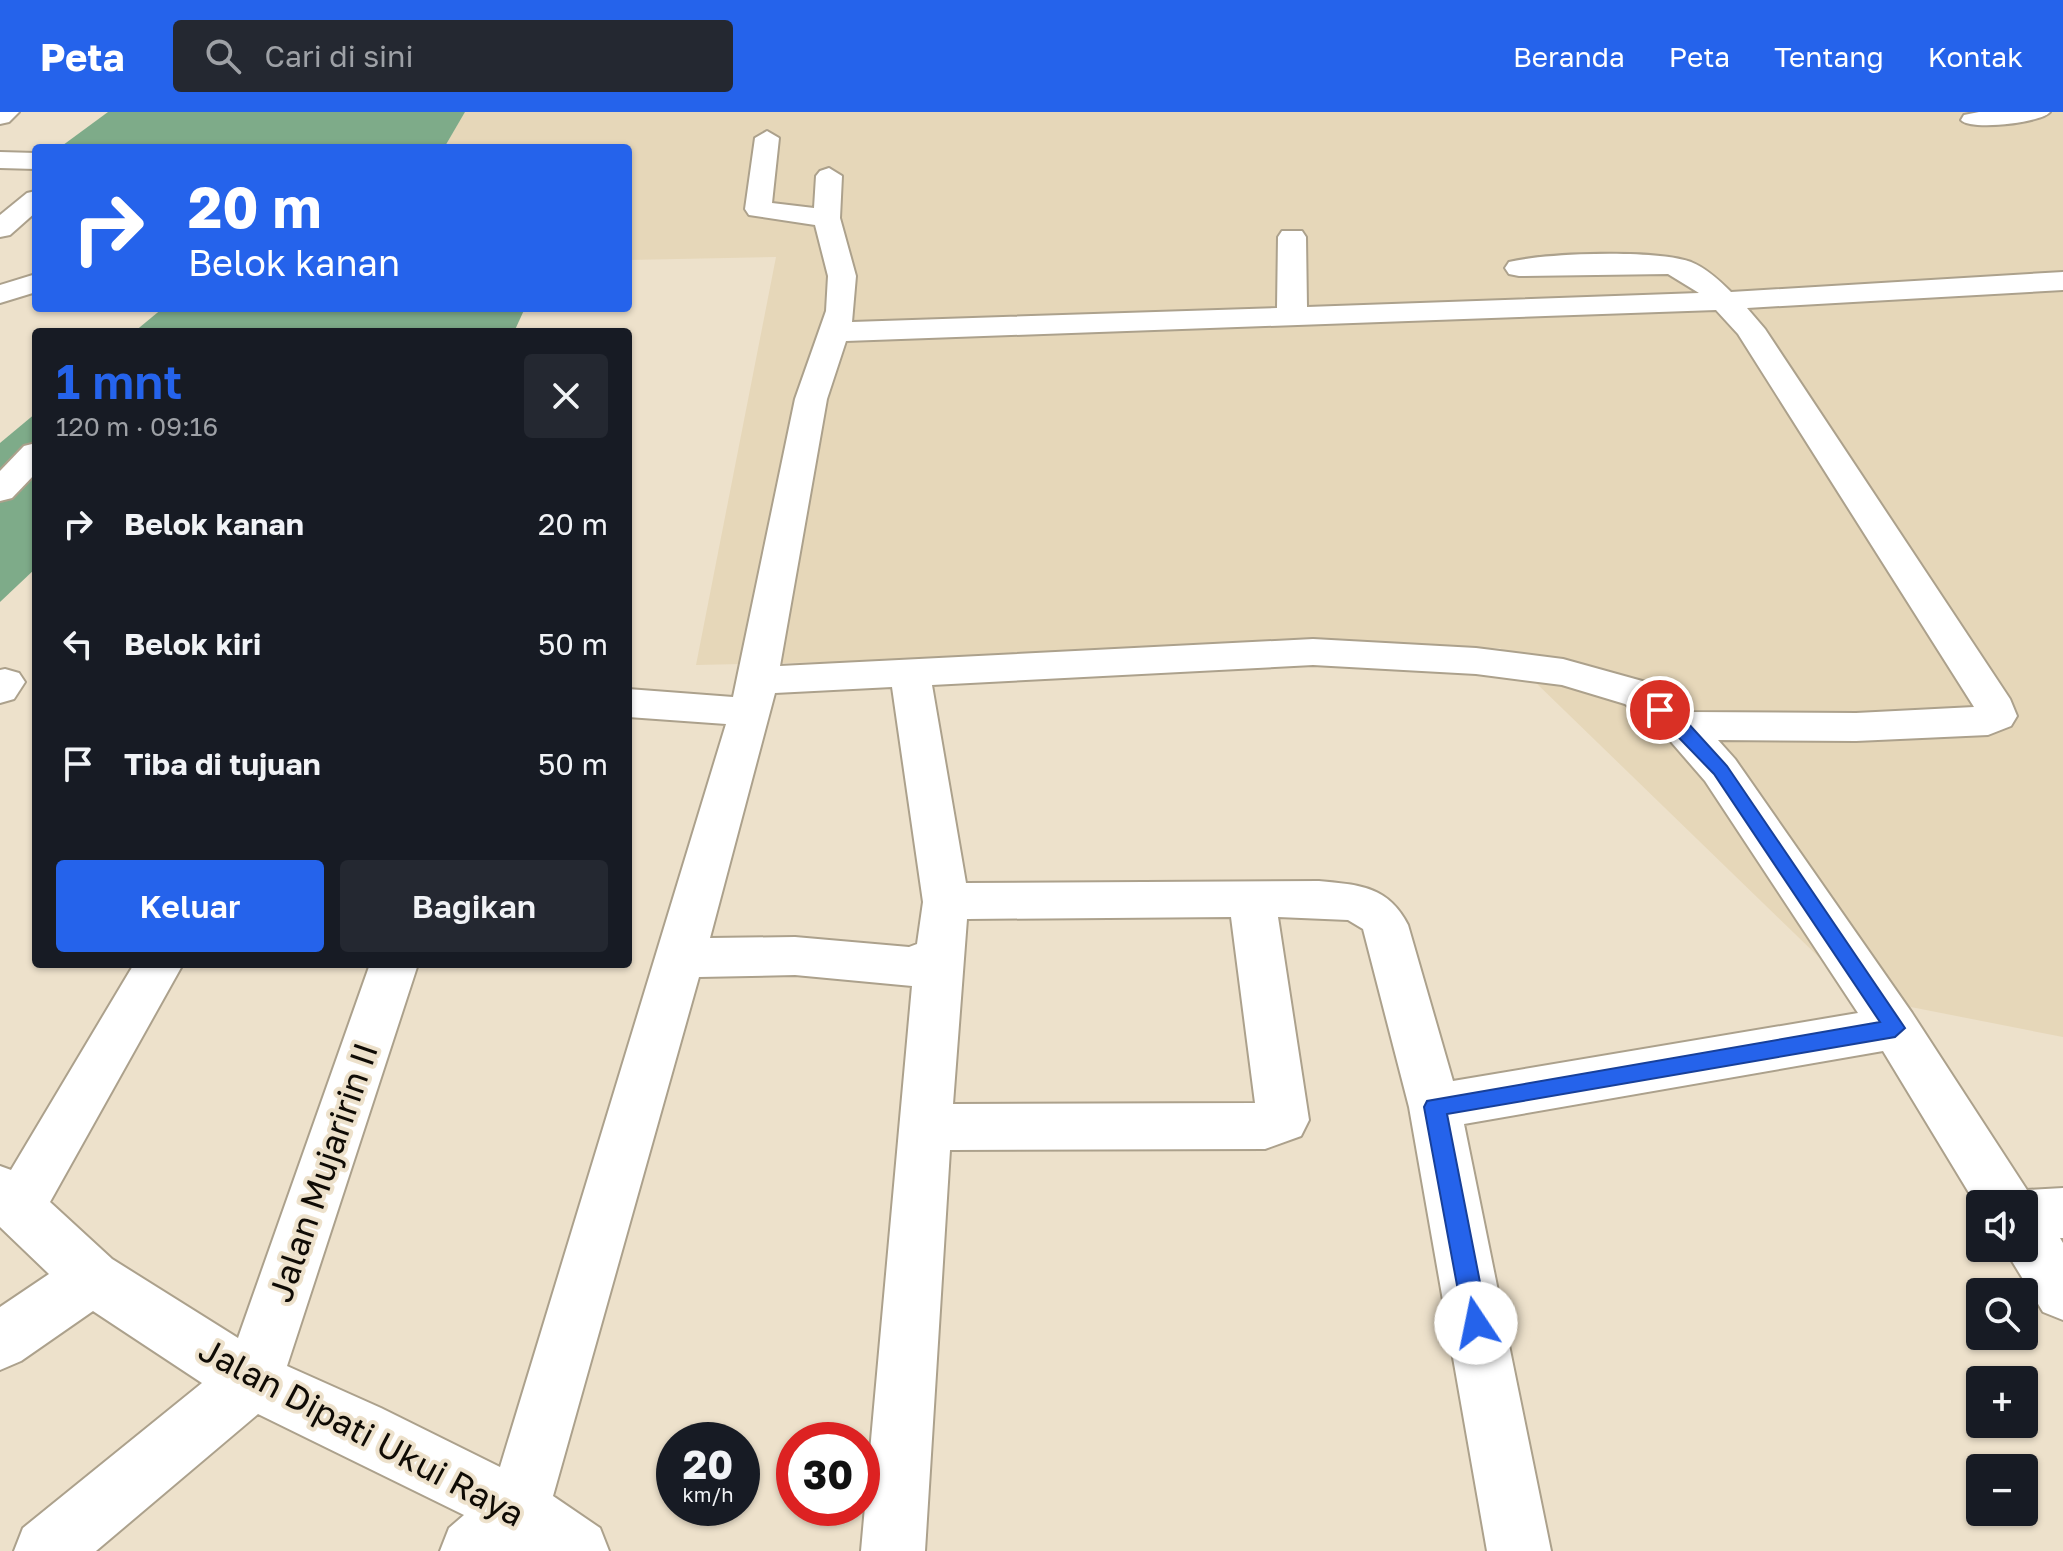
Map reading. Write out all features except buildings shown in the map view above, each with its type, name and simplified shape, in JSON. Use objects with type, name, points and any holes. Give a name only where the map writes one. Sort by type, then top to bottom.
[{"type":"street","points":[[0,117],[7,112]]},
{"type":"street","points":[[1973,120],[2038,112]]},
{"type":"street","points":[[767,138],[758,209],[827,218]]},
{"type":"street","points":[[0,160],[32,161]]},
{"type":"street","points":[[472,1551],[518,1509],[681,958],[754,696],[811,399],[841,311],[842,276],[827,218],[829,176]]},
{"type":"street","points":[[0,229],[32,202]]},
{"type":"street","points":[[1292,237],[1292,315]]},
{"type":"street","points":[[1519,268],[1675,266],[1698,278],[1723,301],[1750,329],[1988,695],[1997,716],[1988,721],[1856,727],[1681,726]]},
{"type":"street","points":[[833,332],[1723,301],[2063,281]]},
{"type":"street","points":[[0,294],[32,284]]},
{"type":"street","points":[[0,491],[32,457]]},
{"type":"street","points":[[632,703],[754,696],[910,673],[1313,652],[1476,661],[1563,672],[1639,694],[1681,726],[1720,770],[1895,1028],[1997,1190]]},
{"type":"street","points":[[893,1551],[939,955],[946,902],[910,673]]},
{"type":"street","points":[[925,1127],[1265,1126],[1283,1120],[1252,899]]},
{"type":"street","points":[[946,902],[1319,899],[1369,906],[1379,912],[1435,1107],[1519,1551]]},
{"type":"street","points":[[681,958],[795,956],[913,967],[939,955]]},
{"type":"street","points":[[9,1199],[156,968]]},
{"type":"street","name":"Jalan Mujaririn II","points":[[252,1381],[393,968]]},
{"type":"street","points":[[1435,1107],[1895,1028]]},
{"type":"street","name":"Jalan Dipati Ukui Raya","points":[[9,1199],[92,1278],[252,1381],[360,1429],[518,1509],[577,1551]]},
{"type":"street","points":[[2038,1215],[2063,1213]]},
{"type":"street","points":[[2038,1254],[2063,1293]]},
{"type":"street","points":[[0,1341],[92,1278]]},
{"type":"street","points":[[46,1551],[252,1381]]},
{"type":"shaded area","points":[[465,112],[2063,112],[2063,1037],[1860,997],[1500,648],[696,665],[776,257],[632,260],[632,144],[446,144]]},
{"type":"green space","points":[[108,112],[465,112],[446,144],[64,144]]},
{"type":"green space","points":[[158,312],[523,312],[516,328],[139,328]]},
{"type":"green space","points":[[32,416],[32,572],[0,602],[0,443]]},
{"type":"route","points":[[1476,1323],[1435,1107],[1895,1028],[1720,770],[1681,726],[1660,710]]}]
